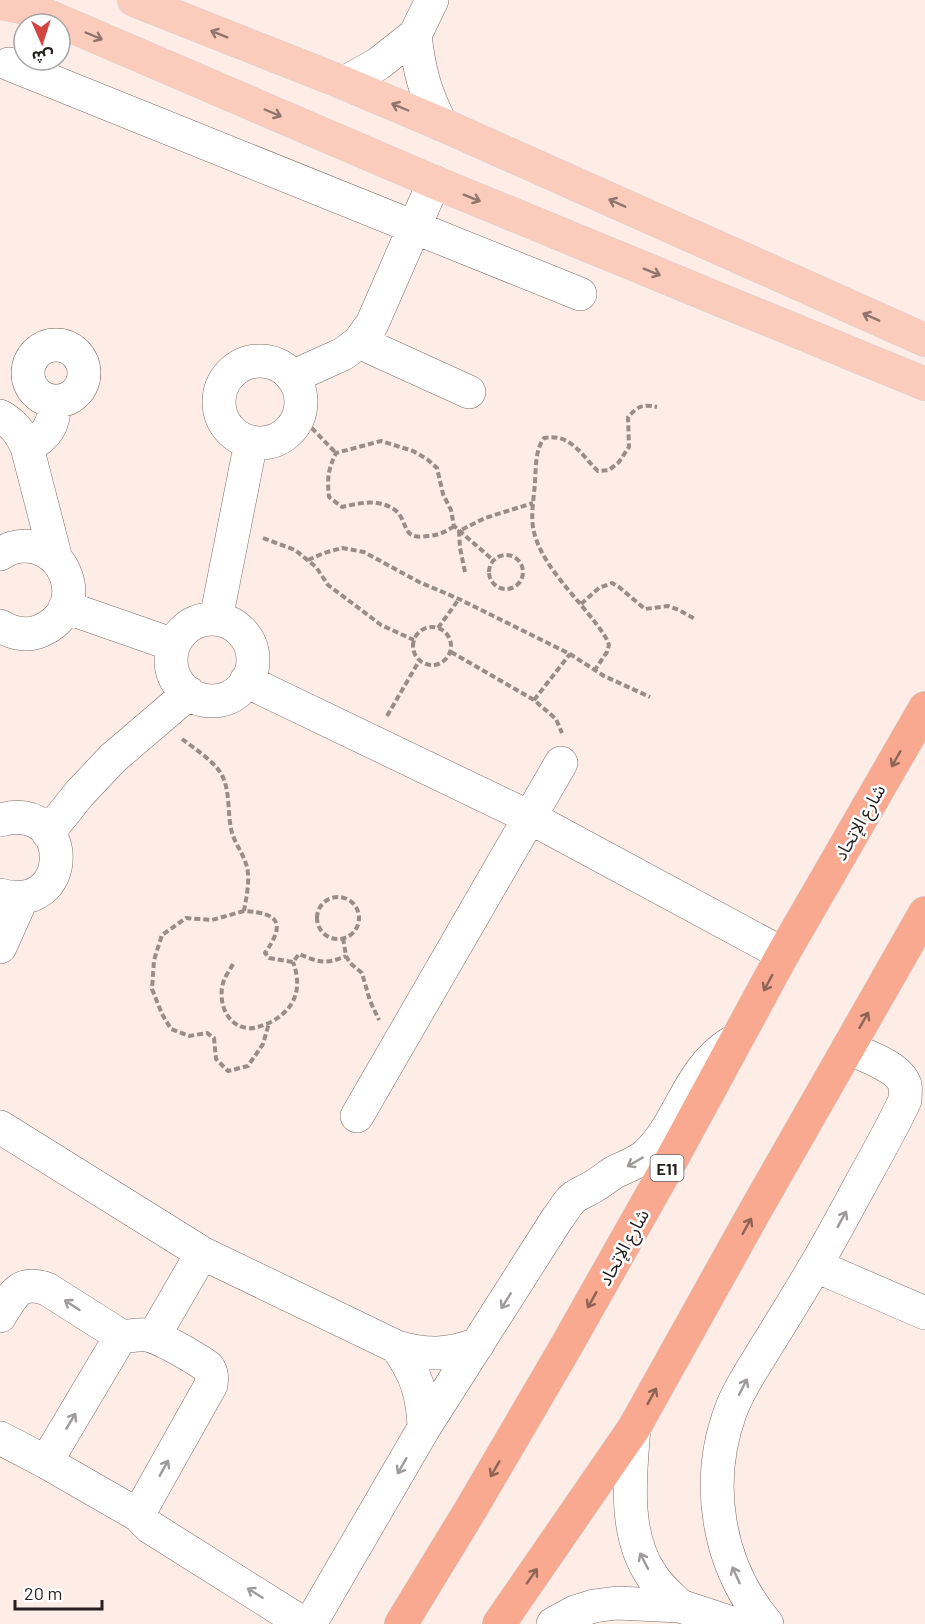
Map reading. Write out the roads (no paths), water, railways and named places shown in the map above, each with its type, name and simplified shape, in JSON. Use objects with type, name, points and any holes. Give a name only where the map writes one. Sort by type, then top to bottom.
[{"type":"highway","name":"شارع الإتحاد","points":[[401,1624],[564,1350],[673,1157],[783,954],[925,708]]},
{"type":"highway","points":[[499,1624],[634,1428],[925,913]]},
{"type":"main road","points":[[134,0],[441,124],[921,333]]},
{"type":"main road","points":[[0,3],[26,8],[43,15],[434,182],[925,384]]},
{"type":"street","points":[[432,0],[416,35],[417,57],[430,103],[441,124]]},
{"type":"street","points":[[344,83],[378,64],[416,35]]},
{"type":"street","points":[[9,64],[580,294]]},
{"type":"street","points":[[292,377],[343,354],[359,342],[372,324],[434,182]]},
{"type":"street","points":[[359,342],[469,392]]},
{"type":"street","points":[[265,362],[275,365],[292,377],[300,395],[299,415],[294,424],[280,438],[270,442],[251,442],[232,433],[226,425],[219,406],[220,395],[228,376],[245,364],[265,362]]},
{"type":"street","points":[[27,447],[40,440],[50,429],[55,416],[56,402]]},
{"type":"street","points":[[0,416],[12,423],[27,447],[56,559]]},
{"type":"street","points":[[216,619],[251,442]]},
{"type":"street","points":[[0,554],[13,548],[28,546],[43,550],[56,559],[64,570],[69,595],[58,619],[48,627],[35,633],[22,634],[3,631]]},
{"type":"street","points":[[65,607],[174,645]]},
{"type":"street","points":[[216,619],[226,621],[243,633],[252,652],[252,662],[251,672],[239,689],[230,696],[209,700],[199,698],[180,686],[171,666],[171,656],[179,635],[186,628],[195,622],[216,619]]},
{"type":"street","points":[[246,681],[529,818],[783,954]]},
{"type":"street","points":[[48,833],[79,794],[113,758],[189,693]]},
{"type":"street","points":[[357,1116],[561,763]]},
{"type":"street","points":[[0,820],[21,817],[40,825],[54,842],[57,862],[49,882],[41,890],[32,895],[11,896],[0,947]]},
{"type":"street","points":[[310,1624],[424,1428],[572,1198],[646,1155],[664,1134],[684,1096],[706,1064],[715,1054],[738,1039]]},
{"type":"street","points":[[767,1624],[742,1588],[729,1560],[721,1530],[717,1499],[717,1468],[722,1438],[732,1408],[745,1382],[816,1266],[915,1080],[902,1077],[894,1070],[848,1048]]},
{"type":"street","points":[[0,1127],[202,1253],[397,1347],[417,1353],[438,1354],[459,1351],[478,1344]]},
{"type":"street","points":[[154,1336],[202,1253]]},
{"type":"street","points":[[816,1266],[925,1313]]},
{"type":"street","points":[[0,1316],[16,1291],[30,1285],[39,1286],[121,1336],[131,1337],[144,1334],[154,1336],[208,1367],[212,1378],[207,1392],[138,1515]]},
{"type":"street","points":[[46,1462],[121,1336]]},
{"type":"street","points":[[397,1347],[418,1385],[423,1406],[424,1428]]},
{"type":"street","points":[[634,1428],[631,1504],[639,1554],[652,1578],[680,1606]]},
{"type":"street","points":[[0,1437],[138,1515],[150,1527],[304,1624]]},
{"type":"street","points":[[553,1624],[575,1612],[594,1606],[617,1603],[680,1606],[735,1624]]}]
